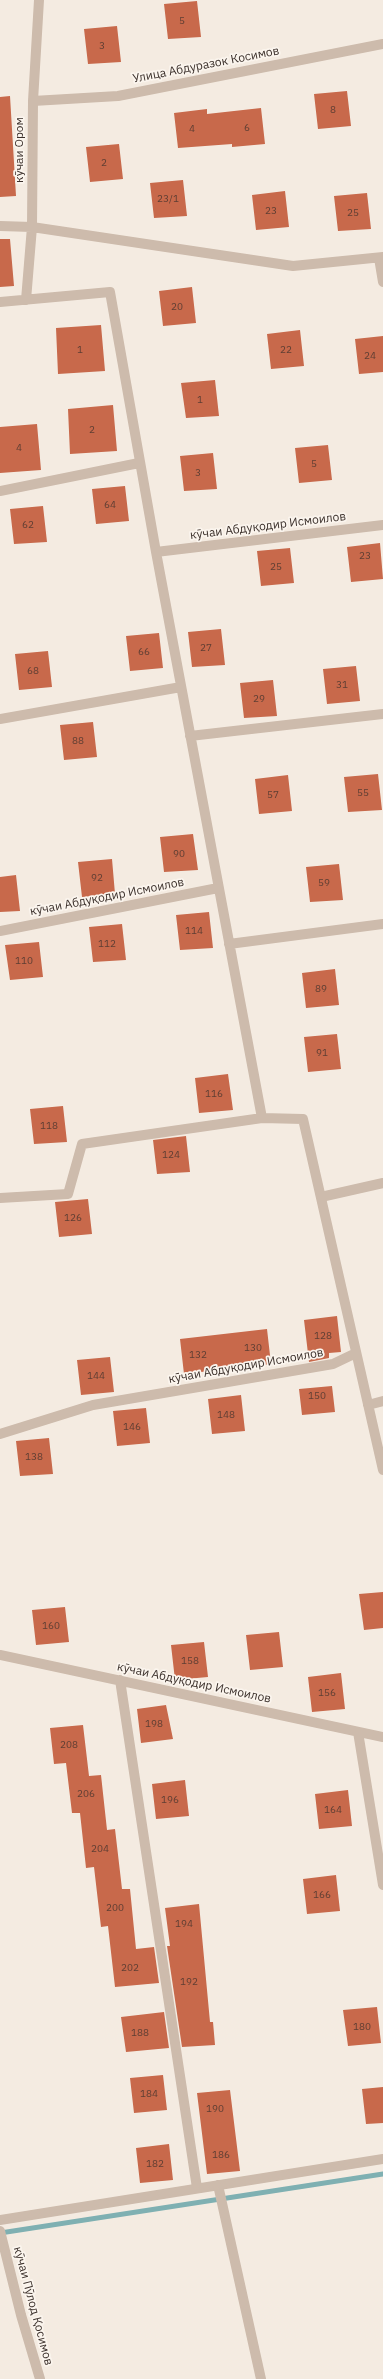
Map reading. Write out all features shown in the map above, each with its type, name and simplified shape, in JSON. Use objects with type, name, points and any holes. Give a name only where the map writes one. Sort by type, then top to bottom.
[{"type":"street","name":"кӯчаи Ором","points":[[26,300],[32,227],[33,101],[39,0]]},
{"type":"street","name":"Улица Абдуразок Косимов","points":[[33,101],[118,96],[383,44]]},
{"type":"street","points":[[0,226],[32,227],[294,266],[381,258],[383,282]]},
{"type":"street","points":[[0,302],[110,292],[139,463],[262,1118]]},
{"type":"street","points":[[0,491],[139,463]]},
{"type":"street","name":"кӯчаи Абдуқодир Исмоилов","points":[[156,552],[383,525]]},
{"type":"street","points":[[0,719],[181,687]]},
{"type":"street","points":[[190,736],[383,714]]},
{"type":"street","name":"кӯчаи Абдуқодир Исмоилов","points":[[0,931],[218,888]]},
{"type":"street","points":[[229,944],[383,924]]},
{"type":"street","points":[[0,1198],[68,1194],[82,1144],[262,1118],[303,1119],[383,1470]]},
{"type":"street","points":[[321,1197],[383,1183]]},
{"type":"street","name":"кӯчаи Абдуқодир Исмоилов","points":[[0,1434],[93,1405],[333,1364],[356,1353]]},
{"type":"street","points":[[368,1405],[383,1401]]},
{"type":"street","name":"кӯчаи Абдуқодир Исмоилов","points":[[0,1654],[383,1737]]},
{"type":"street","points":[[120,1680],[197,2188]]},
{"type":"street","points":[[358,1732],[383,1885]]},
{"type":"street","points":[[0,2220],[197,2188],[218,2188],[383,2159]]},
{"type":"street","points":[[218,2188],[261,2379]]},
{"type":"street","name":"кӯчаи Пӯлод Қосимов","points":[[1,2235],[20,2315],[40,2379]]},
{"type":"building","points":[[197,1],[201,37],[168,39],[164,4]]},
{"type":"building","points":[[117,26],[121,62],[88,64],[84,29]]},
{"type":"building","points":[[347,91],[351,126],[318,129],[314,94]]},
{"type":"building","points":[[10,96],[16,196],[0,197],[0,97]]},
{"type":"building","points":[[261,108],[265,144],[232,147],[232,144],[178,148],[174,113],[207,109],[207,114]]},
{"type":"building","points":[[119,144],[123,179],[90,182],[86,147]]},
{"type":"building","points":[[183,180],[187,216],[154,218],[150,183]]},
{"type":"building","points":[[285,191],[289,227],[256,230],[252,195]]},
{"type":"building","points":[[367,193],[371,229],[338,231],[334,196]]},
{"type":"building","points":[[0,239],[10,239],[14,286],[0,287]]},
{"type":"building","points":[[192,287],[196,323],[163,326],[159,291]]},
{"type":"building","points":[[101,325],[105,371],[58,374],[56,328]]},
{"type":"building","points":[[300,330],[304,366],[271,369],[267,334]]},
{"type":"building","points":[[383,336],[383,372],[359,374],[355,339]]},
{"type":"building","points":[[215,380],[219,416],[186,418],[181,383]]},
{"type":"building","points":[[113,405],[117,451],[70,454],[68,409]]},
{"type":"building","points":[[37,424],[41,470],[0,473],[0,427]]},
{"type":"building","points":[[328,445],[332,480],[299,483],[295,448]]},
{"type":"building","points":[[213,453],[217,489],[184,491],[180,456]]},
{"type":"building","points":[[125,486],[129,521],[96,524],[92,489]]},
{"type":"building","points":[[43,506],[47,542],[14,544],[10,509]]},
{"type":"building","points":[[380,543],[383,579],[351,582],[347,547]]},
{"type":"building","points":[[290,548],[294,583],[261,586],[257,551]]},
{"type":"building","points":[[221,629],[225,665],[192,667],[188,632]]},
{"type":"building","points":[[159,633],[163,668],[130,671],[126,636]]},
{"type":"building","points":[[48,651],[52,687],[19,690],[15,654]]},
{"type":"building","points":[[356,666],[360,701],[327,704],[323,669]]},
{"type":"building","points":[[273,680],[277,716],[244,718],[240,683]]},
{"type":"building","points":[[93,722],[97,757],[64,760],[60,725]]},
{"type":"building","points":[[378,774],[382,810],[348,812],[344,777]]},
{"type":"building","points":[[288,775],[292,811],[259,814],[255,779]]},
{"type":"building","points":[[193,834],[198,870],[164,872],[160,837]]},
{"type":"building","points":[[112,859],[115,894],[82,897],[78,862]]},
{"type":"building","points":[[339,864],[343,900],[310,902],[306,867]]},
{"type":"building","points":[[16,875],[20,911],[0,912],[0,877]]},
{"type":"building","points":[[209,912],[213,948],[180,950],[176,915]]},
{"type":"building","points":[[122,924],[126,960],[93,962],[89,927]]},
{"type":"building","points":[[39,942],[43,977],[10,980],[5,945]]},
{"type":"building","points":[[335,969],[339,1005],[306,1008],[302,973]]},
{"type":"building","points":[[337,1034],[341,1069],[308,1072],[304,1037]]},
{"type":"building","points":[[228,1074],[233,1110],[199,1113],[195,1078]]},
{"type":"building","points":[[63,1106],[67,1142],[34,1144],[30,1109]]},
{"type":"building","points":[[186,1136],[190,1172],[157,1174],[153,1140]]},
{"type":"building","points":[[88,1199],[92,1234],[59,1237],[55,1202]]},
{"type":"building","points":[[337,1316],[341,1352],[329,1353],[329,1358],[309,1362],[304,1320]]},
{"type":"building","points":[[267,1329],[271,1364],[184,1374],[180,1339]]},
{"type":"building","points":[[110,1357],[114,1392],[81,1395],[77,1360]]},
{"type":"building","points":[[332,1386],[335,1412],[302,1415],[299,1389]]},
{"type":"building","points":[[241,1395],[245,1431],[212,1434],[208,1399]]},
{"type":"building","points":[[146,1408],[150,1443],[117,1446],[113,1411]]},
{"type":"building","points":[[49,1438],[53,1474],[20,1476],[16,1441]]},
{"type":"building","points":[[383,1592],[383,1628],[364,1630],[359,1594]]},
{"type":"building","points":[[65,1607],[69,1642],[36,1645],[32,1610]]},
{"type":"building","points":[[279,1632],[283,1667],[250,1670],[246,1635]]},
{"type":"building","points":[[204,1642],[208,1677],[175,1680],[171,1645]]},
{"type":"building","points":[[341,1673],[345,1709],[312,1712],[308,1677]]},
{"type":"building","points":[[166,1705],[173,1739],[141,1743],[137,1709]]},
{"type":"building","points":[[83,1725],[89,1776],[101,1775],[107,1830],[115,1829],[122,1889],[130,1889],[136,1949],[154,1947],[159,1983],[115,1987],[108,1926],[101,1927],[94,1867],[86,1868],[80,1813],[72,1813],[66,1763],[54,1764],[50,1728]]},
{"type":"building","points":[[185,1780],[189,1816],[156,1819],[152,1784]]},
{"type":"building","points":[[348,1790],[352,1826],[319,1829],[315,1794]]},
{"type":"building","points":[[336,1875],[340,1911],[307,1914],[303,1879]]},
{"type":"building","points":[[199,1904],[210,2022],[213,2022],[215,2045],[182,2047],[167,1946],[170,1946],[165,1908]]},
{"type":"building","points":[[377,2007],[381,2043],[348,2046],[343,2010]]},
{"type":"building","points":[[164,2012],[169,2048],[126,2052],[121,2017]]},
{"type":"building","points":[[163,2075],[167,2110],[134,2113],[130,2078]]},
{"type":"building","points":[[383,2087],[383,2123],[366,2124],[362,2089]]},
{"type":"building","points":[[230,2090],[240,2171],[207,2174],[197,2093]]},
{"type":"building","points":[[169,2144],[173,2180],[140,2183],[136,2148]]},
{"type":"waterway","points":[[0,2233],[383,2174]]}]
